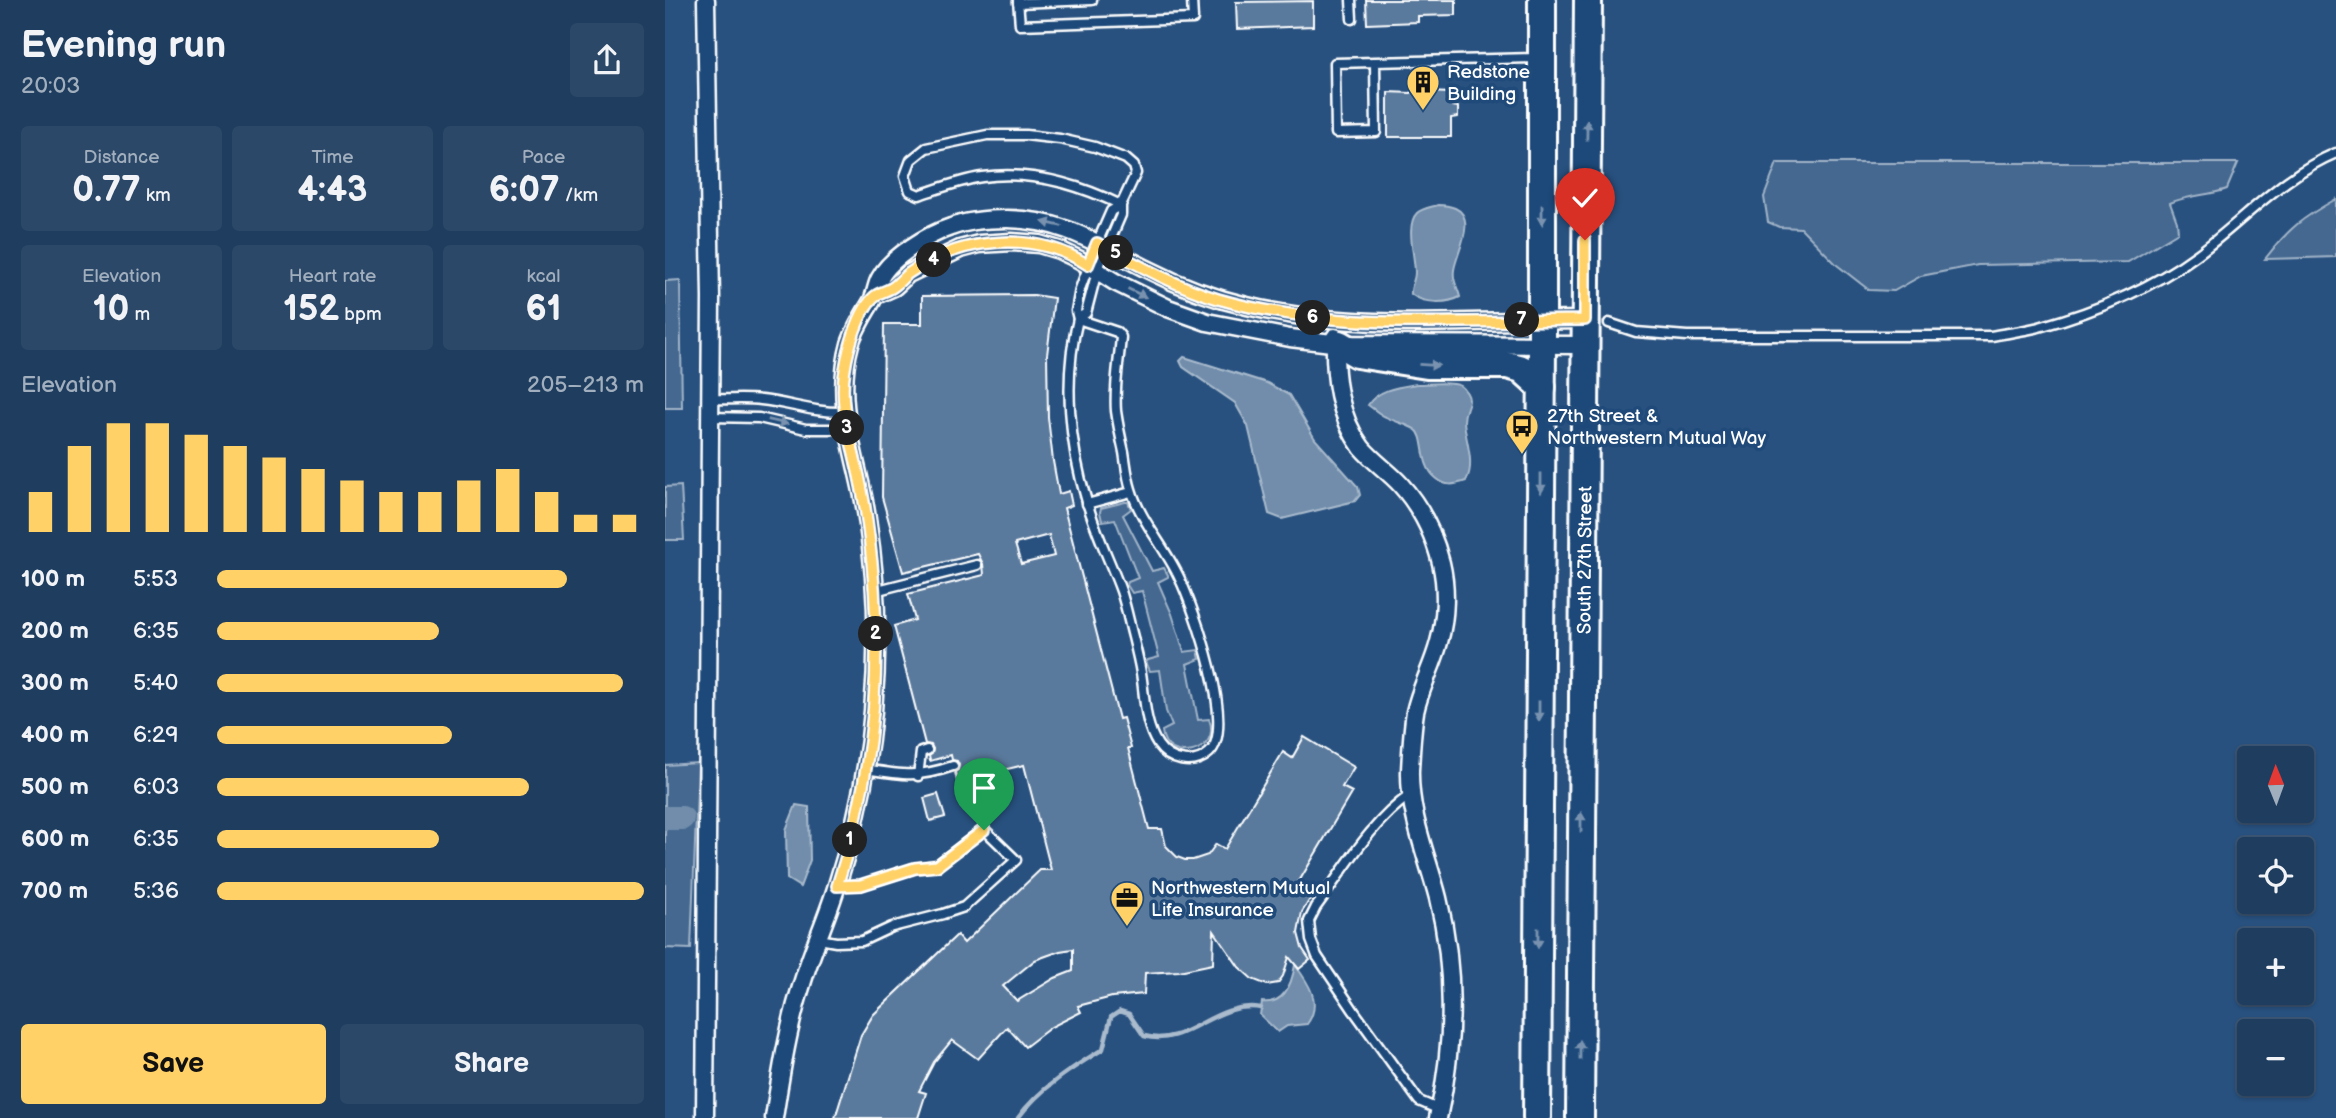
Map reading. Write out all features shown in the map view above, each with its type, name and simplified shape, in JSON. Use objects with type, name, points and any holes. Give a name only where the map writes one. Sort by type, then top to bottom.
[{"type":"main road","points":[[1537,1118],[1542,0]]},
{"type":"main road","name":"South 27th Street","points":[[1580,1118],[1593,329],[1588,0]]},
{"type":"main road","points":[[1337,336],[1357,354],[1427,365],[1507,365],[1522,369],[1542,387]]},
{"type":"street","points":[[705,1118],[711,298],[706,0]]},
{"type":"street","points":[[774,1118],[782,1064],[798,998],[837,886],[856,821],[866,769],[876,667],[874,591],[867,518],[844,412],[844,370],[851,340],[874,296],[880,276],[899,257],[925,239],[952,226],[1002,219],[1033,220],[1063,227],[1182,286],[1216,298],[1273,311],[1337,336],[1542,333],[1593,329]]},
{"type":"street","points":[[874,296],[894,287],[908,274],[960,248],[1012,242],[1039,244],[1059,250],[1168,308],[1207,322],[1290,338],[1542,333],[1593,329]]},
{"type":"street","points":[[1337,336],[1337,390],[1345,417],[1362,447],[1401,485],[1417,506],[1433,536],[1444,580],[1445,605],[1439,643],[1416,711],[1411,744],[1410,795],[1438,897],[1450,978],[1449,1059],[1439,1114]]},
{"type":"lane","points":[[1092,0],[1018,2],[1020,25],[1193,19],[1192,0]]},
{"type":"lane","points":[[1351,0],[1352,19]]},
{"type":"lane","points":[[1375,62],[1376,132],[1336,132],[1335,62],[1542,58]]},
{"type":"lane","points":[[1078,319],[1118,332],[1121,337],[1116,409],[1131,492],[1179,578],[1209,664],[1219,734],[1211,751],[1193,761],[1179,761],[1167,755],[1152,734],[1145,707],[1138,656],[1122,594],[1087,504],[1076,461],[1070,412],[1073,339],[1078,319],[1076,311],[1101,245],[1121,215],[1121,205],[1136,173],[1134,166],[1126,159],[1095,147],[1060,139],[1026,135],[987,135],[926,148],[911,160],[905,176],[910,191],[919,195],[984,176],[1021,176],[1049,179],[1080,187],[1121,205]]},
{"type":"lane","points":[[1593,329],[1687,337],[1991,336],[2038,328],[2113,301],[2158,279],[2196,255],[2285,182],[2336,153]]},
{"type":"lane","points":[[710,399],[760,400],[804,410],[844,412]]},
{"type":"lane","points":[[710,417],[759,418],[806,429],[848,429]]},
{"type":"lane","points":[[1087,504],[1131,492]]},
{"type":"lane","points":[[874,591],[977,565]]},
{"type":"lane","points":[[918,776],[921,752],[927,750]]},
{"type":"lane","points":[[866,769],[918,776],[953,766]]},
{"type":"lane","points":[[1410,795],[1378,823],[1316,907],[1309,921],[1311,940],[1317,956],[1354,1012],[1419,1101],[1439,1114]]},
{"type":"lane","points":[[818,939],[836,942],[862,941],[892,927],[964,906],[1016,860],[984,830],[937,866],[915,868],[861,885],[837,886]]},
{"type":"shaded area","points":[[1777,163],[2238,163],[2227,189],[2170,203],[2178,232],[2128,262],[1978,265],[1921,276],[1894,291],[1869,290],[1837,265],[1801,228],[1779,227],[1768,222],[1764,197]]},
{"type":"shaded area","points":[[2336,199],[2336,257],[2265,259],[2297,225]]},
{"type":"shaded area","points":[[1438,205],[1453,207],[1462,213],[1465,228],[1454,274],[1460,297],[1435,302],[1422,300],[1411,294],[1415,273],[1411,233],[1413,218],[1417,213]]},
{"type":"shaded area","points":[[680,280],[682,408],[665,408],[665,281]]},
{"type":"shaded area","points":[[1184,357],[1267,383],[1289,395],[1315,439],[1358,487],[1360,495],[1355,501],[1282,519],[1269,514],[1248,426],[1235,403],[1183,367],[1180,361]]},
{"type":"shaded area","points":[[1417,384],[1457,384],[1468,394],[1464,421],[1470,467],[1466,481],[1450,484],[1440,481],[1427,466],[1419,433],[1383,416],[1368,405],[1383,392]]},
{"type":"shaded area","points":[[681,486],[684,540],[665,540],[665,487]]},
{"type":"shaded area","points":[[1128,502],[1131,509],[1123,515],[1152,571],[1164,568],[1168,575],[1158,582],[1184,652],[1198,650],[1200,659],[1187,664],[1198,720],[1209,719],[1211,731],[1208,741],[1192,751],[1173,749],[1165,742],[1162,731],[1172,726],[1166,711],[1160,670],[1150,671],[1146,662],[1159,657],[1142,591],[1132,593],[1127,585],[1138,578],[1115,519],[1102,521],[1101,508]]},
{"type":"shaded area","points":[[698,763],[691,949],[665,948],[665,765]]},
{"type":"shaded area","points":[[796,805],[809,807],[810,860],[800,887],[787,879],[786,830]]},
{"type":"shaded area","points":[[1295,965],[1312,993],[1312,1016],[1307,1024],[1287,1026],[1278,1032],[1260,1015],[1262,1002],[1270,1002],[1282,996],[1292,979]]},
{"type":"building","points":[[1366,0],[1456,0],[1456,15],[1418,16],[1418,22],[1367,24]]},
{"type":"building","points":[[1313,1],[1313,26],[1237,29],[1236,2]]},
{"type":"building","name":"Redstone Building","points":[[1414,86],[1425,86],[1428,92],[1451,93],[1452,106],[1458,107],[1458,117],[1451,118],[1451,137],[1388,137],[1388,92],[1411,93]]},
{"type":"building","points":[[1034,295],[1054,298],[1047,355],[1048,417],[1053,461],[1059,494],[1069,491],[1072,505],[1064,508],[1119,719],[1123,718],[1131,748],[1128,748],[1149,829],[1162,829],[1166,846],[1177,857],[1185,860],[1208,855],[1216,844],[1225,849],[1283,752],[1292,758],[1304,737],[1354,767],[1342,787],[1352,792],[1294,890],[1310,899],[1302,912],[1298,933],[1302,948],[1310,960],[1299,969],[1289,957],[1278,983],[1267,985],[1252,979],[1239,967],[1214,931],[1213,964],[1179,971],[1145,973],[1144,994],[1112,997],[1078,1006],[1081,1012],[1051,1027],[1025,1047],[1007,1027],[978,1059],[952,1040],[934,1062],[919,1091],[926,1093],[918,1118],[835,1118],[861,1035],[873,1015],[957,935],[964,943],[1040,870],[1051,870],[1024,765],[957,781],[955,772],[959,765],[952,760],[951,755],[930,761],[929,756],[933,749],[931,745],[925,744],[894,626],[915,620],[908,594],[984,575],[978,554],[903,572],[882,497],[884,324],[922,324],[922,296]],"holes":[[[1049,535],[1054,556],[1021,564],[1015,544]],[[1073,949],[1073,971],[1055,978],[1017,1001],[1003,986],[1035,960]]]},
{"type":"building","points":[[938,794],[945,817],[930,821],[924,798]]},
{"type":"waterway","points":[[665,818],[682,818]]},
{"type":"waterway","points":[[1018,1118],[1046,1088],[1103,1049],[1111,1017],[1120,1011],[1129,1014],[1144,1036],[1160,1038],[1174,1036],[1229,1011],[1244,1007],[1261,1008]]},
{"type":"place","name":"Redstone Building","points":[[1423,112]]},
{"type":"place","name":"27th Street & Northwestern Mutual Way","points":[[1522,456]]},
{"type":"place","name":"Northwestern Mutual Life Insurance","points":[[1127,928]]},
{"type":"route","points":[[984,830],[937,866],[915,868],[861,885],[837,886],[856,821],[866,769],[876,667],[873,567],[867,518],[844,412],[844,370],[851,340],[874,296],[894,287],[908,274],[960,248],[1012,242],[1039,244],[1059,250],[1088,265],[1097,243],[1182,286],[1248,307],[1297,316],[1359,322],[1585,320],[1585,240]]}]
